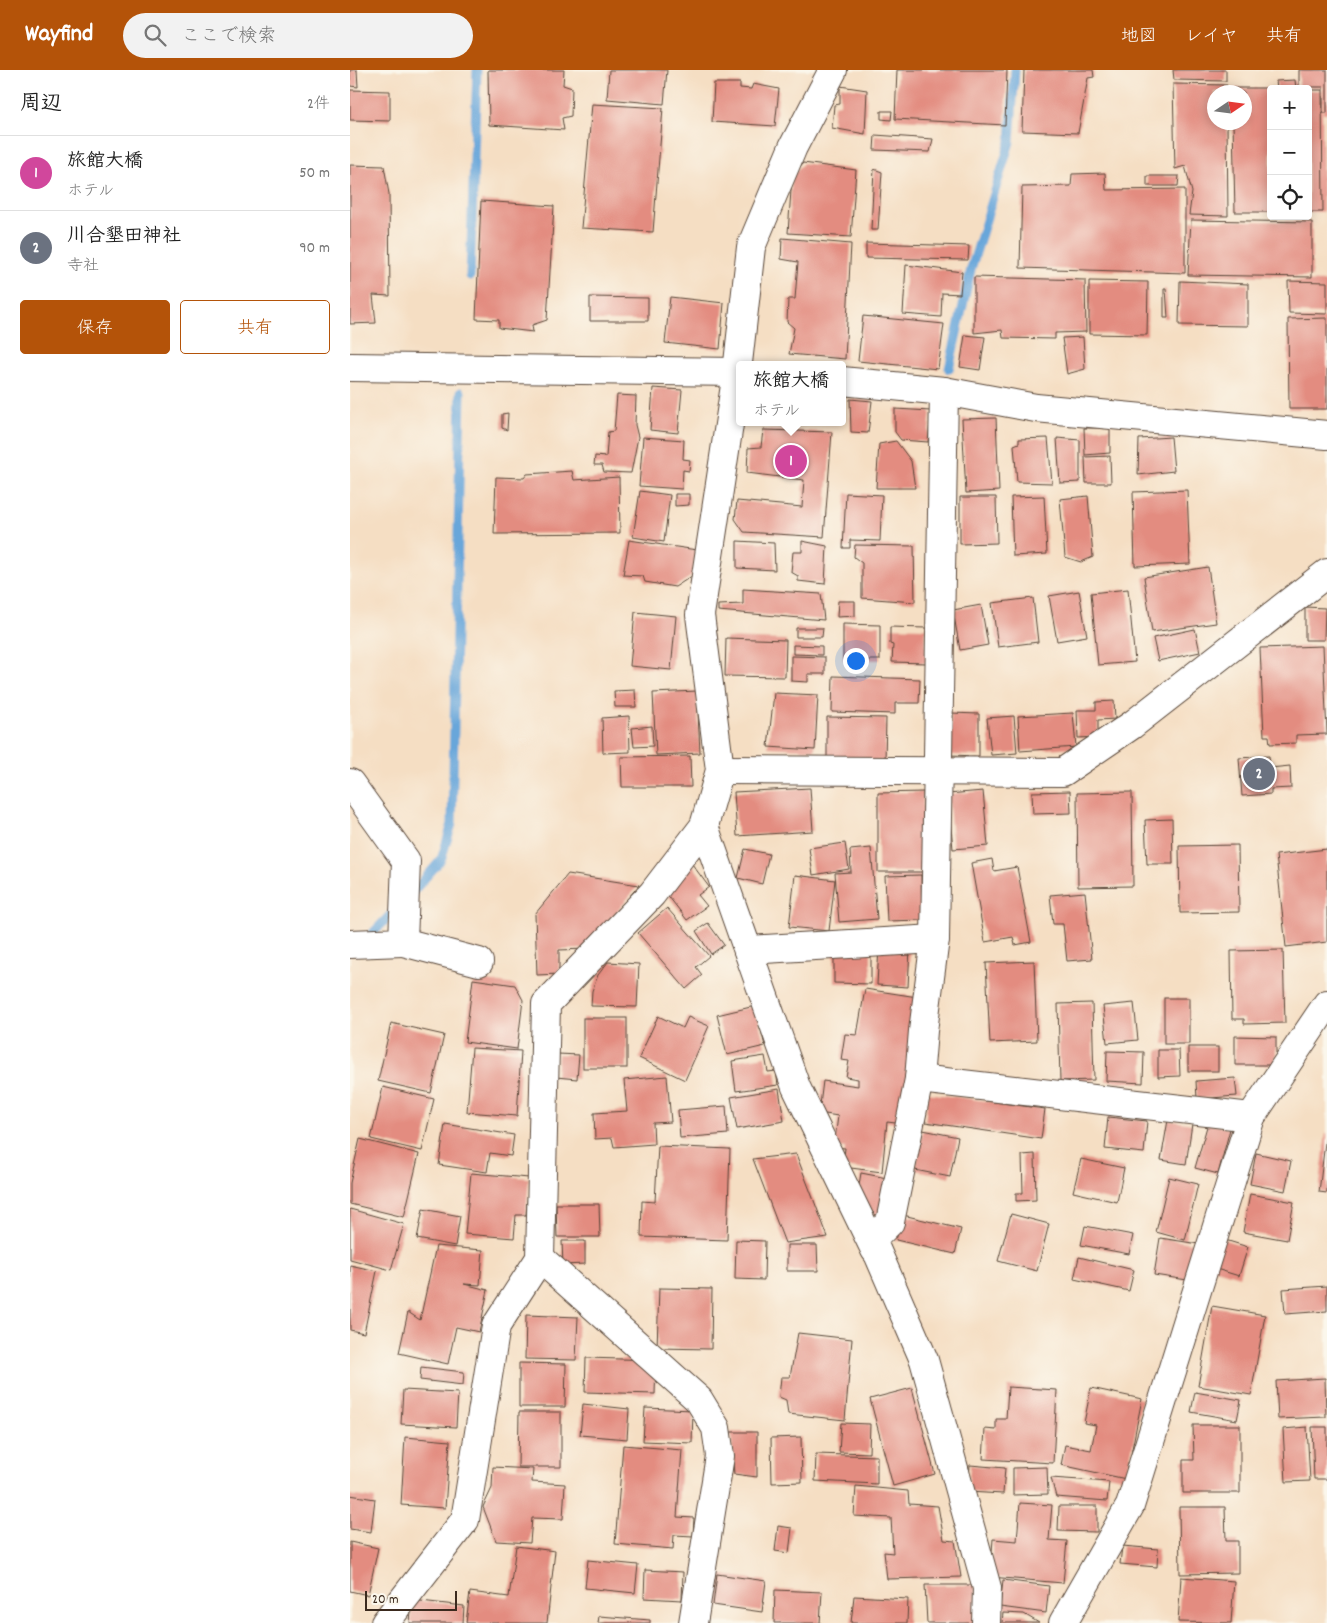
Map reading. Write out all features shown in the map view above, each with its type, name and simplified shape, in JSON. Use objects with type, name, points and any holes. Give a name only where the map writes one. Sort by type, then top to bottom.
[{"type":"street","points":[[739,361],[751,247],[793,147],[833,70]]},
{"type":"street","points":[[350,367],[736,372]]},
{"type":"street","points":[[846,381],[944,391],[1036,408],[1327,435]]},
{"type":"street","points":[[385,1623],[465,1520],[496,1326],[540,1258],[546,1004],[652,894],[704,826],[720,770],[700,615],[736,385]]},
{"type":"street","points":[[872,1240],[890,1222],[919,1079],[935,939],[944,391]]},
{"type":"street","points":[[720,770],[1063,772],[1132,725],[1327,573]]},
{"type":"street","points":[[350,783],[406,861],[406,877],[378,938],[479,962]]},
{"type":"street","points":[[704,826],[796,1087],[875,1250],[872,1240]]},
{"type":"street","points":[[748,950],[935,939]]},
{"type":"street","points":[[1063,1623],[1130,1506],[1251,1117],[1327,1004]]},
{"type":"street","points":[[919,1079],[1251,1117]]},
{"type":"street","points":[[872,1240],[924,1360],[987,1588],[986,1623]]},
{"type":"street","points":[[540,1258],[699,1400],[716,1428],[720,1456],[693,1623]]},
{"type":"building","points":[[350,70],[357,70],[358,87],[350,86]]},
{"type":"building","points":[[488,70],[564,70],[563,85],[572,88],[571,116],[562,118],[564,130],[489,125]]},
{"type":"building","points":[[609,70],[667,70],[664,104],[607,99]]},
{"type":"building","points":[[897,70],[1007,70],[1005,125],[895,119]]},
{"type":"building","points":[[1024,70],[1093,70],[1094,77],[1088,78],[1078,133],[1022,131]]},
{"type":"building","points":[[1173,70],[1226,70],[1226,81],[1174,80]]},
{"type":"building","points":[[1299,70],[1327,70],[1327,113],[1323,113],[1323,87],[1299,85]]},
{"type":"building","points":[[1295,80],[1296,85],[1276,85],[1276,81]]},
{"type":"building","points":[[714,83],[740,83],[740,88],[751,89],[753,84],[779,89],[775,126],[712,122]]},
{"type":"building","points":[[1173,84],[1227,85],[1207,85],[1207,130],[1227,130],[1228,216],[1189,215],[1192,192],[1185,166],[1175,169]]},
{"type":"building","points":[[840,86],[867,90],[865,134],[832,128],[834,105],[840,104]]},
{"type":"building","points":[[1252,88],[1267,88],[1267,212],[1235,212],[1233,130],[1252,130]]},
{"type":"building","points":[[350,90],[390,91],[390,121],[350,120]]},
{"type":"building","points":[[1312,90],[1322,90],[1323,212],[1312,212]]},
{"type":"building","points":[[592,104],[663,108],[653,232],[581,228]]},
{"type":"building","points":[[881,111],[892,111],[891,120],[881,119]]},
{"type":"building","points":[[875,135],[933,139],[930,152],[874,150]]},
{"type":"building","points":[[803,163],[856,170],[851,237],[788,233],[792,176]]},
{"type":"building","points":[[350,165],[384,166],[389,194],[390,296],[373,295],[376,323],[350,324]]},
{"type":"building","points":[[874,169],[882,172],[878,230],[871,230]]},
{"type":"building","points":[[1105,173],[1106,190],[1185,189],[1185,273],[1020,268],[1022,187],[1071,186],[1072,174]]},
{"type":"building","points":[[1147,176],[1179,176],[1178,186],[1147,186]]},
{"type":"building","points":[[481,201],[554,206],[547,320],[532,325],[533,332],[499,328],[499,320],[476,319]]},
{"type":"building","points":[[1191,220],[1312,222],[1312,277],[1188,275]]},
{"type":"building","points":[[782,238],[851,244],[845,359],[789,354],[794,328],[787,322],[788,299],[795,299],[798,262],[781,259]]},
{"type":"building","points":[[866,243],[969,246],[968,260],[866,258]]},
{"type":"building","points":[[906,265],[962,272],[960,294],[942,293],[941,317],[903,314]]},
{"type":"building","points":[[974,277],[1085,280],[1086,332],[1055,333],[1055,339],[1003,338],[1002,330],[974,333]]},
{"type":"building","points":[[1089,281],[1148,282],[1147,335],[1089,334]]},
{"type":"building","points":[[1180,281],[1248,284],[1248,326],[1179,325]]},
{"type":"building","points":[[1288,281],[1327,282],[1327,314],[1289,313]]},
{"type":"building","points":[[1164,289],[1166,289],[1168,318],[1164,318]]},
{"type":"building","points":[[590,297],[648,298],[648,321],[590,321]]},
{"type":"building","points":[[670,297],[724,303],[720,349],[665,343]]},
{"type":"building","points":[[863,316],[944,324],[938,369],[858,361]]},
{"type":"building","points":[[1327,318],[1327,409],[1289,409],[1288,319]]},
{"type":"building","points":[[965,335],[985,337],[980,370],[960,367]]},
{"type":"building","points":[[1083,337],[1085,369],[1067,374],[1062,338]]},
{"type":"building","points":[[653,388],[682,390],[678,433],[650,430]]},
{"type":"building","points":[[617,395],[636,396],[635,425],[638,437],[631,473],[604,472],[602,465],[594,465],[595,456],[606,457],[608,432],[614,431]]},
{"type":"building","points":[[850,399],[872,401],[868,433],[851,432]]},
{"type":"building","points":[[895,409],[931,411],[928,442],[901,440],[895,432]]},
{"type":"building","points":[[508,413],[507,430],[502,428],[502,414]]},
{"type":"building","points":[[996,418],[999,491],[966,493],[962,419]]},
{"type":"building","points":[[1084,428],[1110,428],[1110,453],[1085,455]]},
{"type":"building","points":[[763,430],[832,432],[824,537],[744,532],[735,519],[737,501],[802,507],[804,480],[747,473],[748,448],[761,447]]},
{"type":"building","points":[[643,437],[684,440],[683,459],[690,460],[689,471],[683,470],[682,489],[639,486]]},
{"type":"building","points":[[1171,437],[1174,471],[1138,475],[1139,439]]},
{"type":"building","points":[[1048,438],[1052,483],[1017,482],[1014,445],[1019,443],[1019,439]]},
{"type":"building","points":[[1057,438],[1080,440],[1080,482],[1060,483]]},
{"type":"building","points":[[896,441],[911,461],[915,488],[876,488],[879,444]]},
{"type":"building","points":[[1110,456],[1111,483],[1086,483],[1085,457]]},
{"type":"building","points":[[572,471],[574,480],[619,477],[620,533],[494,534],[496,477],[524,478],[527,474]]},
{"type":"building","points":[[1187,490],[1190,564],[1135,566],[1133,492]]},
{"type":"building","points":[[640,491],[670,495],[664,542],[633,537]]},
{"type":"building","points":[[846,493],[882,495],[880,541],[850,540],[850,548],[843,548]]},
{"type":"building","points":[[675,494],[689,494],[689,505],[675,506]]},
{"type":"building","points":[[1044,496],[1047,554],[1013,556],[1011,497]]},
{"type":"building","points":[[1088,496],[1093,557],[1081,562],[1065,557],[1060,499]]},
{"type":"building","points":[[960,497],[996,497],[997,543],[960,544]]},
{"type":"building","points":[[629,540],[697,550],[692,576],[675,587],[645,582],[643,576],[623,575]]},
{"type":"building","points":[[737,541],[774,543],[775,570],[737,568]]},
{"type":"building","points":[[802,541],[827,546],[825,584],[798,581],[798,576],[791,572],[793,552],[802,552]]},
{"type":"building","points":[[855,545],[914,546],[915,602],[862,598],[862,563],[854,557]]},
{"type":"building","points":[[1208,567],[1216,623],[1152,632],[1144,577]]},
{"type":"building","points":[[743,589],[821,594],[824,620],[718,611],[718,605],[743,604]]},
{"type":"building","points":[[1128,589],[1135,662],[1098,665],[1091,593]]},
{"type":"building","points":[[1079,591],[1087,636],[1057,641],[1049,596]]},
{"type":"building","points":[[1033,598],[1038,642],[998,647],[992,603]]},
{"type":"building","points":[[838,601],[855,601],[855,616],[837,617]]},
{"type":"building","points":[[981,605],[988,645],[960,650],[953,610]]},
{"type":"building","points":[[1305,607],[1325,608],[1324,640],[1305,640]]},
{"type":"building","points":[[635,612],[676,616],[671,670],[630,666]]},
{"type":"building","points":[[843,624],[880,625],[880,660],[843,660]]},
{"type":"building","points":[[890,627],[926,628],[926,663],[892,662],[893,645],[890,644]]},
{"type":"building","points":[[796,628],[823,628],[822,637],[796,637]]},
{"type":"building","points":[[1195,629],[1200,652],[1158,661],[1153,638]]},
{"type":"building","points":[[726,638],[786,640],[785,677],[725,676]]},
{"type":"building","points":[[793,645],[822,646],[822,655],[793,654]]},
{"type":"building","points":[[1323,646],[1327,734],[1296,735],[1296,743],[1270,744],[1269,736],[1264,736],[1260,648]]},
{"type":"building","points":[[791,656],[825,657],[825,674],[808,674],[808,682],[791,681]]},
{"type":"building","points":[[833,676],[920,679],[919,703],[895,703],[895,714],[832,712]]},
{"type":"building","points":[[635,690],[636,707],[615,707],[614,691]]},
{"type":"building","points":[[697,691],[700,753],[656,755],[653,693]]},
{"type":"building","points":[[774,693],[818,695],[815,750],[768,747]]},
{"type":"building","points":[[1114,701],[1115,719],[1098,720],[1098,737],[1078,738],[1077,710],[1096,710],[1096,702]]},
{"type":"building","points":[[951,713],[979,714],[979,756],[950,755]]},
{"type":"building","points":[[1073,713],[1076,747],[1020,751],[1018,716]]},
{"type":"building","points":[[629,716],[630,752],[603,753],[602,718]]},
{"type":"building","points":[[1014,716],[1017,753],[991,755],[987,718]]},
{"type":"building","points":[[827,717],[886,718],[885,761],[827,760]]},
{"type":"building","points":[[652,726],[653,746],[634,747],[632,728]]},
{"type":"building","points":[[690,756],[691,787],[622,787],[621,757]]},
{"type":"building","points":[[1269,756],[1270,768],[1290,766],[1291,788],[1271,789],[1271,794],[1242,796],[1239,758]]},
{"type":"building","points":[[810,788],[813,831],[737,836],[734,792]]},
{"type":"building","points":[[983,791],[988,846],[953,849],[948,794]]},
{"type":"building","points":[[1070,791],[1071,813],[1033,814],[1032,792]]},
{"type":"building","points":[[923,792],[924,872],[878,872],[878,793]]},
{"type":"building","points":[[1132,792],[1133,886],[1078,887],[1077,793]]},
{"type":"building","points":[[1172,819],[1173,864],[1147,864],[1145,820]]},
{"type":"building","points":[[845,843],[849,869],[813,875],[809,848]]},
{"type":"building","points":[[1238,845],[1239,912],[1180,913],[1179,846]]},
{"type":"building","points":[[871,848],[877,919],[839,922],[835,873],[851,872],[850,850]]},
{"type":"building","points":[[745,849],[769,854],[762,884],[738,878]]},
{"type":"building","points":[[1327,849],[1327,942],[1286,947],[1276,855]]},
{"type":"building","points":[[992,859],[994,871],[1017,867],[1031,942],[1015,945],[1013,937],[985,942],[971,863]]},
{"type":"building","points":[[692,864],[709,887],[698,895],[707,906],[687,920],[662,888]]},
{"type":"building","points":[[568,874],[639,885],[586,949],[559,950],[559,974],[537,975],[535,914]]},
{"type":"building","points":[[795,875],[835,880],[829,931],[789,927]]},
{"type":"building","points":[[921,875],[922,920],[887,921],[885,876]]},
{"type":"building","points":[[1085,892],[1092,959],[1067,961],[1063,924],[1053,924],[1050,895]]},
{"type":"building","points":[[667,908],[709,956],[696,967],[702,975],[686,989],[638,933]]},
{"type":"building","points":[[708,923],[724,945],[711,954],[696,931]]},
{"type":"building","points":[[879,946],[910,948],[908,987],[877,985]]},
{"type":"building","points":[[871,947],[871,984],[834,983],[834,950]]},
{"type":"building","points":[[1283,950],[1285,1023],[1244,1024],[1244,1019],[1232,1019],[1231,951]]},
{"type":"building","points":[[1034,961],[1037,1041],[990,1043],[986,963]]},
{"type":"building","points":[[608,962],[639,964],[637,1007],[591,1006],[592,991],[598,975]]},
{"type":"building","points":[[473,979],[515,985],[523,1000],[517,1049],[465,1042]]},
{"type":"building","points":[[865,989],[924,998],[904,1124],[887,1122],[882,1172],[843,1167],[845,1148],[834,1147],[838,1116],[819,1113],[823,1081],[858,1086],[858,1079],[846,1077],[849,1061],[841,1060],[845,1034],[857,1035]]},
{"type":"building","points":[[1164,998],[1189,998],[1189,1044],[1164,1044]]},
{"type":"building","points":[[1092,1003],[1094,1080],[1060,1081],[1058,1004]]},
{"type":"building","points":[[1134,1003],[1138,1040],[1107,1043],[1103,1006]]},
{"type":"building","points":[[755,1006],[765,1046],[727,1055],[717,1015]]},
{"type":"building","points":[[658,1016],[683,1028],[688,1017],[709,1026],[685,1080],[639,1058]]},
{"type":"building","points":[[583,1018],[627,1018],[627,1068],[583,1068]]},
{"type":"building","points":[[391,1023],[444,1035],[431,1093],[378,1081]]},
{"type":"building","points":[[1235,1036],[1276,1037],[1276,1065],[1235,1065]]},
{"type":"building","points":[[1188,1047],[1218,1047],[1218,1071],[1188,1071]]},
{"type":"building","points":[[472,1048],[521,1051],[517,1116],[467,1112]]},
{"type":"building","points":[[1158,1050],[1179,1050],[1180,1076],[1158,1077]]},
{"type":"building","points":[[1107,1051],[1144,1052],[1143,1083],[1106,1081]]},
{"type":"building","points":[[558,1054],[579,1055],[577,1079],[556,1077]]},
{"type":"building","points":[[765,1056],[768,1072],[776,1071],[778,1085],[736,1091],[732,1061]]},
{"type":"building","points":[[667,1076],[671,1122],[653,1123],[654,1144],[614,1147],[612,1138],[595,1139],[594,1113],[627,1111],[624,1080]]},
{"type":"building","points":[[1235,1078],[1237,1096],[1197,1099],[1196,1081]]},
{"type":"building","points":[[383,1087],[434,1099],[422,1151],[371,1139]]},
{"type":"building","points":[[779,1089],[784,1121],[737,1129],[731,1097]]},
{"type":"building","points":[[928,1093],[1045,1109],[1041,1139],[925,1122]]},
{"type":"building","points":[[726,1106],[728,1134],[680,1138],[678,1110]]},
{"type":"building","points":[[1108,1117],[1147,1121],[1144,1153],[1105,1149]]},
{"type":"building","points":[[1168,1120],[1192,1124],[1186,1164],[1161,1160]]},
{"type":"building","points":[[1208,1123],[1230,1129],[1218,1174],[1195,1168]]},
{"type":"building","points":[[445,1124],[514,1135],[511,1156],[490,1153],[487,1172],[439,1165]]},
{"type":"building","points":[[923,1130],[958,1137],[950,1177],[915,1170]]},
{"type":"building","points":[[1327,1134],[1327,1193],[1319,1192]]},
{"type":"building","points":[[360,1139],[419,1154],[404,1217],[350,1204],[350,1183]]},
{"type":"building","points":[[658,1146],[730,1149],[727,1240],[641,1237],[642,1201],[655,1202]]},
{"type":"building","points":[[1256,1153],[1291,1161],[1285,1191],[1250,1184]]},
{"type":"building","points":[[796,1154],[828,1237],[785,1243],[753,1159]]},
{"type":"building","points":[[1035,1154],[1036,1200],[1016,1201],[1016,1193],[1023,1193],[1022,1155]]},
{"type":"building","points":[[1081,1159],[1124,1168],[1117,1202],[1073,1192]]},
{"type":"building","points":[[471,1173],[529,1178],[526,1215],[516,1215],[514,1238],[465,1234]]},
{"type":"building","points":[[861,1173],[887,1178],[880,1219],[857,1197]]},
{"type":"building","points":[[1169,1177],[1198,1184],[1185,1240],[1156,1232]]},
{"type":"building","points":[[1250,1194],[1294,1202],[1287,1240],[1243,1232]]},
{"type":"building","points":[[556,1204],[599,1204],[600,1237],[557,1237]]},
{"type":"building","points":[[350,1209],[404,1224],[391,1270],[350,1259]]},
{"type":"building","points":[[423,1209],[460,1216],[455,1246],[417,1239]]},
{"type":"building","points":[[1011,1214],[1049,1224],[1037,1271],[998,1261]]},
{"type":"building","points":[[903,1215],[961,1229],[955,1254],[896,1240]]},
{"type":"building","points":[[1085,1226],[1133,1235],[1129,1254],[1081,1245]]},
{"type":"building","points":[[1160,1238],[1199,1244],[1194,1281],[1154,1275]]},
{"type":"building","points":[[1222,1239],[1248,1247],[1239,1276],[1213,1268]]},
{"type":"building","points":[[736,1240],[765,1241],[764,1280],[735,1279]]},
{"type":"building","points":[[562,1241],[585,1241],[585,1264],[563,1265]]},
{"type":"building","points":[[787,1245],[817,1245],[818,1271],[787,1271]]},
{"type":"building","points":[[436,1246],[483,1250],[480,1285],[464,1284],[488,1290],[479,1332],[456,1327],[448,1364],[399,1353],[408,1312],[420,1320]]},
{"type":"building","points":[[1079,1257],[1134,1270],[1129,1291],[1074,1279]]},
{"type":"building","points":[[350,1265],[377,1271],[364,1333],[350,1330]]},
{"type":"building","points":[[1327,1286],[1327,1311],[1285,1314],[1283,1289]]},
{"type":"building","points":[[659,1288],[712,1289],[711,1349],[657,1348]]},
{"type":"building","points":[[1212,1306],[1265,1315],[1251,1395],[1198,1386]]},
{"type":"building","points":[[526,1315],[578,1317],[576,1360],[525,1359]]},
{"type":"building","points":[[798,1333],[852,1339],[845,1420],[788,1414],[786,1400],[779,1397],[781,1377],[790,1377]]},
{"type":"building","points":[[586,1358],[656,1360],[655,1394],[585,1392]]},
{"type":"building","points":[[519,1363],[566,1364],[565,1407],[519,1407]]},
{"type":"building","points":[[421,1367],[464,1372],[463,1385],[420,1380]]},
{"type":"building","points":[[1325,1378],[1326,1417],[1278,1419],[1276,1381]]},
{"type":"building","points":[[1008,1387],[1057,1390],[1053,1463],[983,1459],[985,1429],[996,1430],[996,1419],[1006,1419]]},
{"type":"building","points":[[912,1388],[935,1474],[893,1486],[870,1399]]},
{"type":"building","points":[[1091,1388],[1142,1399],[1126,1479],[1061,1465],[1065,1445],[1091,1450],[1096,1425],[1084,1423]]},
{"type":"building","points":[[403,1390],[458,1393],[456,1427],[401,1424]]},
{"type":"building","points":[[1195,1392],[1241,1400],[1237,1420],[1191,1412]]},
{"type":"building","points":[[583,1404],[629,1409],[627,1439],[580,1435]]},
{"type":"building","points":[[645,1408],[693,1410],[692,1443],[643,1441]]},
{"type":"building","points":[[519,1412],[561,1412],[561,1467],[518,1467]]},
{"type":"building","points":[[841,1423],[870,1424],[869,1453],[839,1452]]},
{"type":"building","points":[[1193,1425],[1240,1425],[1240,1493],[1183,1493],[1183,1460],[1194,1460]]},
{"type":"building","points":[[1307,1427],[1310,1481],[1286,1482],[1283,1429]]},
{"type":"building","points":[[1312,1427],[1327,1427],[1327,1479],[1314,1479]]},
{"type":"building","points":[[731,1432],[757,1432],[757,1477],[734,1474]]},
{"type":"building","points":[[405,1437],[450,1441],[445,1508],[401,1505]]},
{"type":"building","points":[[801,1437],[802,1482],[772,1483],[771,1438]]},
{"type":"building","points":[[623,1445],[682,1450],[677,1517],[694,1518],[693,1536],[674,1535],[673,1549],[615,1544]]},
{"type":"building","points":[[816,1454],[877,1456],[877,1484],[815,1481]]},
{"type":"building","points":[[970,1465],[1005,1468],[1003,1494],[968,1492]]},
{"type":"building","points":[[493,1467],[533,1469],[532,1482],[565,1484],[563,1519],[532,1518],[530,1543],[496,1541],[483,1507],[492,1488]]},
{"type":"building","points":[[1047,1467],[1048,1494],[1013,1495],[1013,1468]]},
{"type":"building","points":[[1051,1478],[1109,1482],[1107,1501],[1056,1497]]},
{"type":"building","points":[[856,1486],[908,1491],[909,1504],[938,1506],[944,1540],[955,1541],[961,1577],[887,1579],[884,1552],[893,1553],[891,1518],[854,1516]]},
{"type":"building","points":[[350,1495],[375,1499],[371,1532],[350,1529]]},
{"type":"building","points":[[1020,1503],[1052,1505],[1049,1540],[1067,1541],[1063,1583],[990,1577],[993,1539],[1017,1541]]},
{"type":"building","points":[[1059,1506],[1097,1506],[1097,1532],[1058,1531]]},
{"type":"building","points":[[1179,1507],[1225,1507],[1226,1541],[1238,1541],[1238,1573],[1180,1574]]},
{"type":"building","points":[[778,1526],[792,1528],[789,1553],[775,1551]]},
{"type":"building","points":[[350,1542],[378,1548],[368,1595],[350,1591]]},
{"type":"building","points":[[516,1546],[555,1551],[547,1623],[466,1623],[470,1592],[509,1597]]},
{"type":"building","points":[[1122,1546],[1158,1549],[1157,1567],[1120,1564]]},
{"type":"building","points":[[588,1560],[638,1565],[635,1593],[585,1588]]},
{"type":"building","points":[[645,1570],[683,1572],[682,1600],[644,1598]]},
{"type":"building","points":[[717,1574],[766,1581],[762,1612],[713,1605]]},
{"type":"building","points":[[1181,1577],[1234,1581],[1231,1623],[1178,1622]]},
{"type":"building","points":[[1003,1580],[1049,1586],[1046,1613],[1000,1607]]},
{"type":"building","points":[[925,1585],[976,1585],[977,1623],[927,1623]]},
{"type":"building","points":[[775,1590],[822,1592],[820,1623],[774,1623]]},
{"type":"building","points":[[854,1596],[908,1599],[907,1623],[851,1623]]},
{"type":"building","points":[[412,1600],[464,1606],[463,1623],[410,1623]]},
{"type":"building","points":[[1003,1613],[1024,1614],[1039,1623],[1002,1623]]},
{"type":"building","points":[[599,1616],[650,1620],[650,1623],[598,1623]]},
{"type":"waterway","points":[[470,276],[477,70]]},
{"type":"waterway","points":[[949,369],[971,269],[1010,142],[1015,70]]},
{"type":"waterway","points":[[411,894],[441,860],[452,824],[461,392]]},
{"type":"waterway","points":[[369,937],[398,907]]},
{"type":"place","name":"旅館大橋","points":[[791,461]]},
{"type":"place","name":"川合墾田神社","points":[[1259,774]]}]
